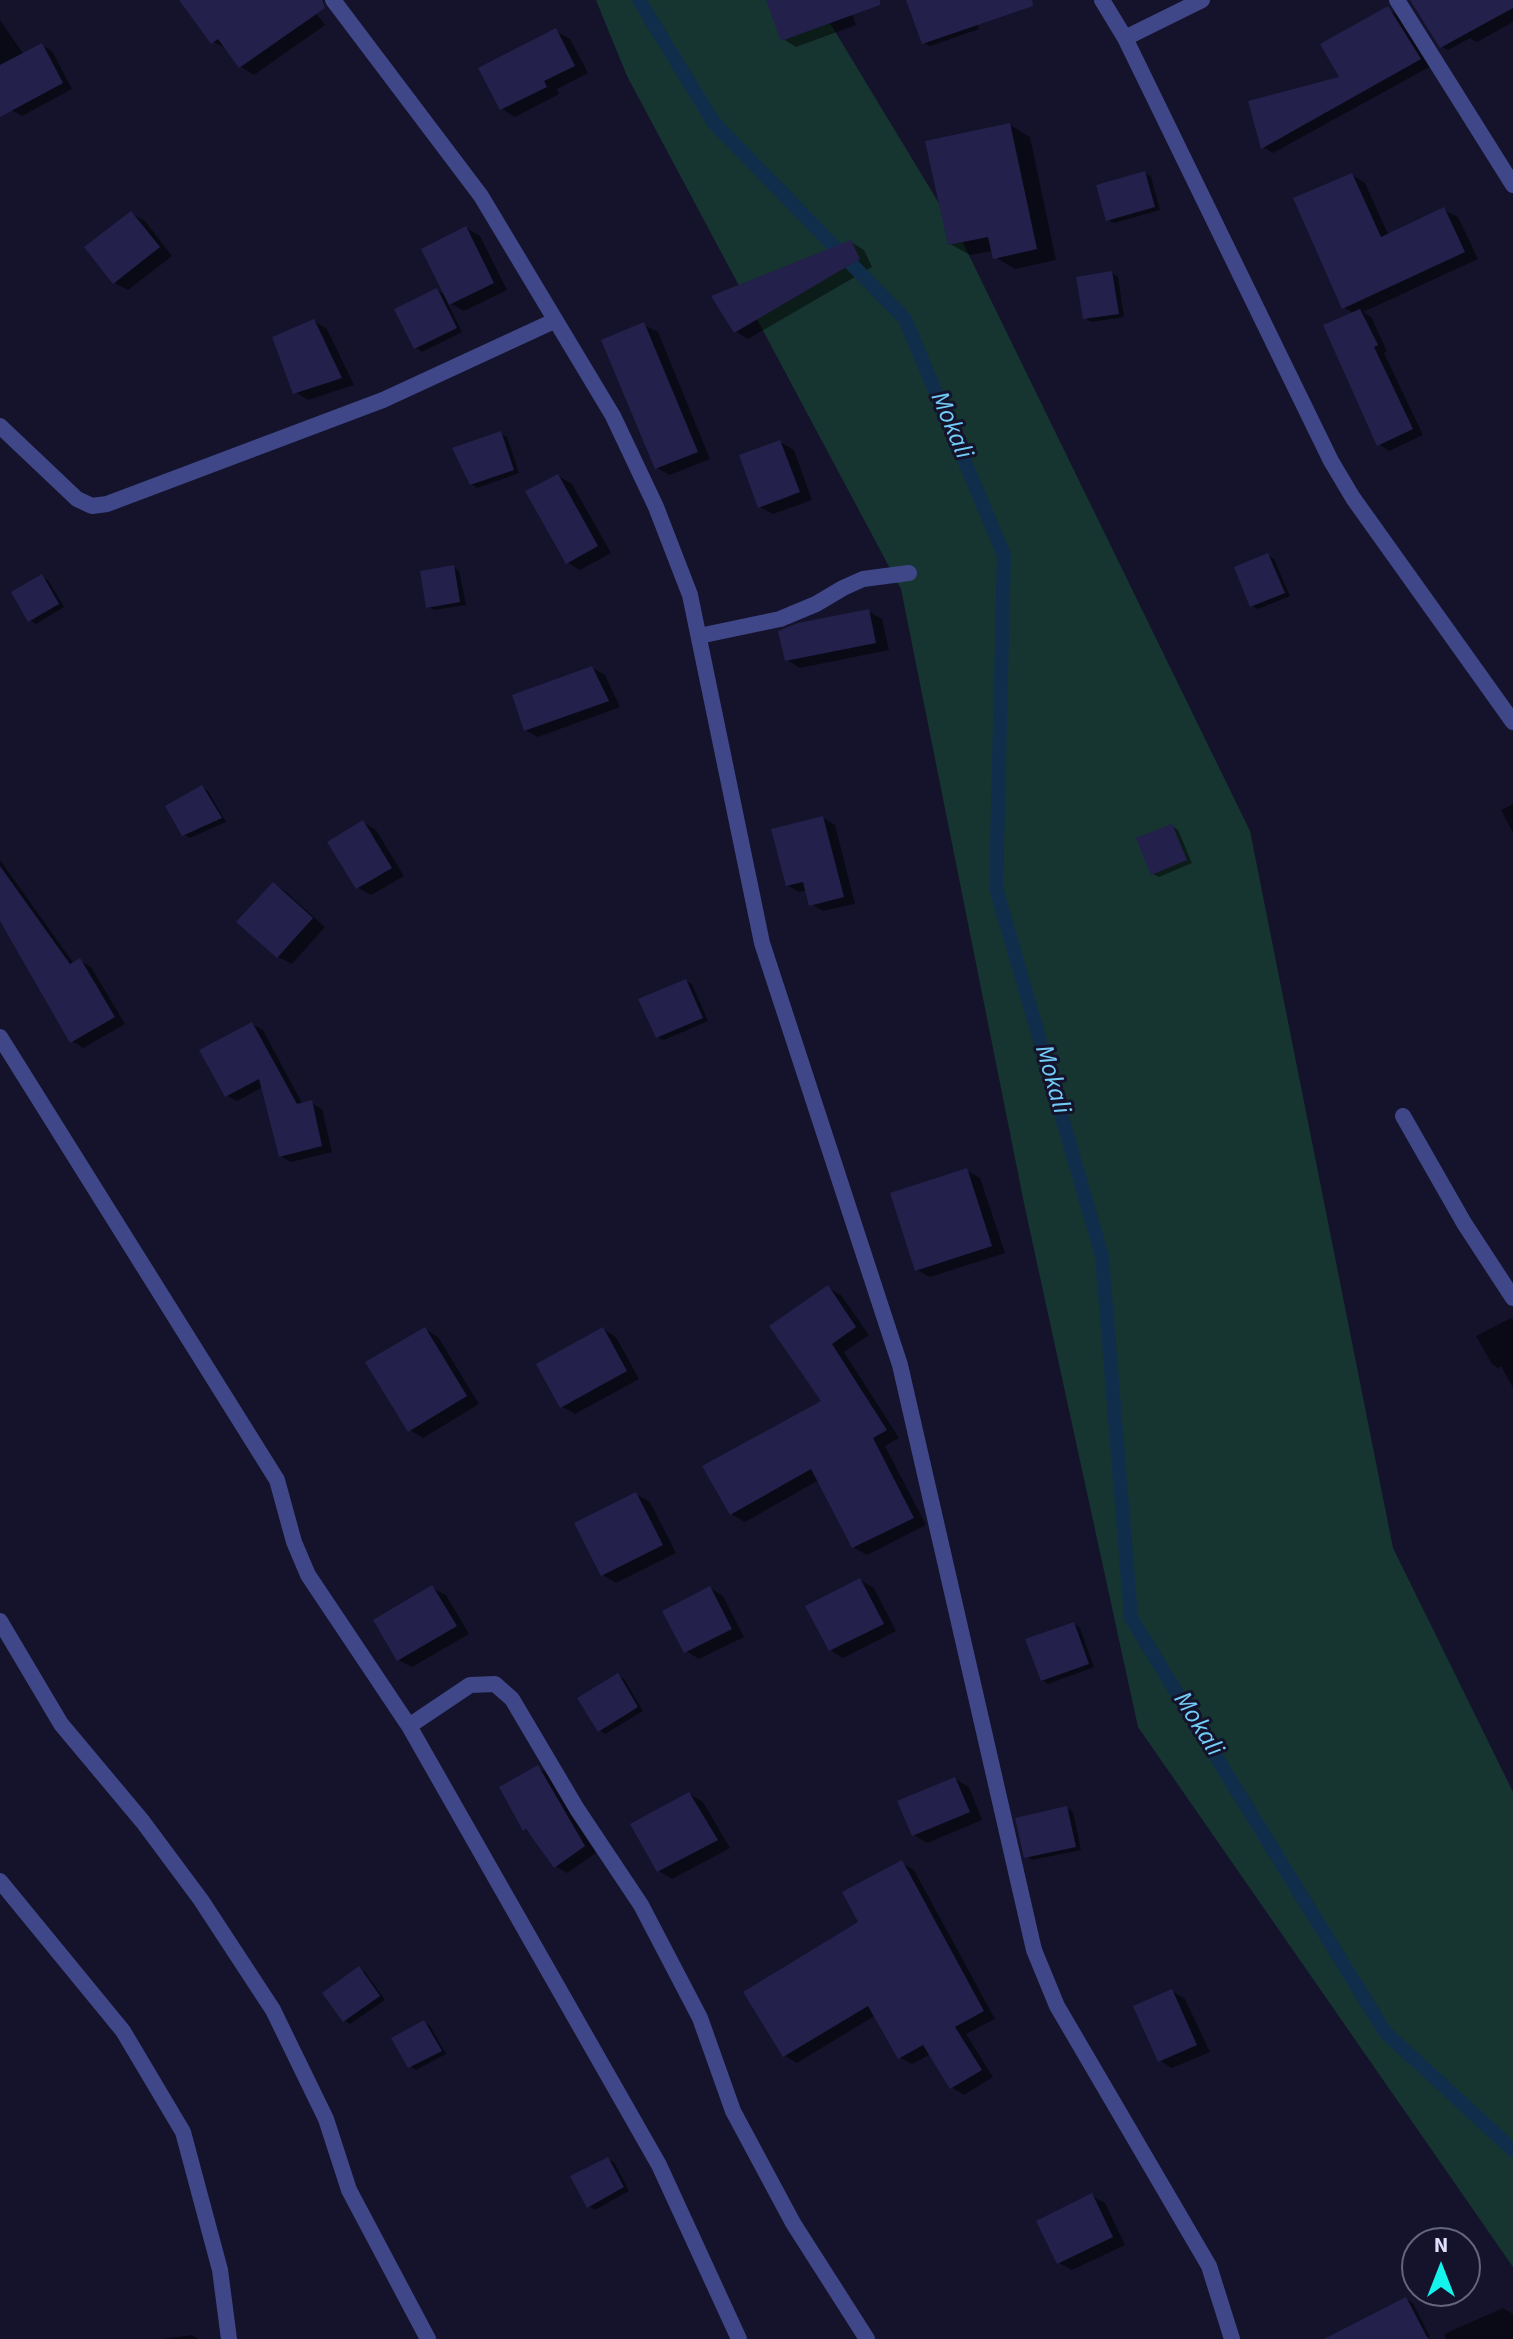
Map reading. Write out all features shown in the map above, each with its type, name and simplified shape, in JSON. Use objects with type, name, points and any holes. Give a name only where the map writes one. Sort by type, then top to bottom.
[{"type":"street","points":[[333,0],[481,196],[613,416],[656,507],[690,595],[762,943],[911,1406],[1034,1950],[1057,2006],[1209,2266],[1232,2339]]},
{"type":"street","points":[[1102,0],[1125,38],[1331,461],[1353,498],[1513,722]]},
{"type":"street","points":[[1125,38],[1202,0]]},
{"type":"street","points":[[1397,0],[1513,185]]},
{"type":"street","points":[[0,426],[77,499],[92,506],[107,504],[383,400],[554,321]]},
{"type":"street","points":[[699,636],[780,619],[863,579],[909,573]]},
{"type":"street","points":[[0,1037],[277,1480],[294,1542],[308,1575],[409,1726],[659,2165],[739,2339]]},
{"type":"street","points":[[1403,1116],[1464,1223],[1513,1298]]},
{"type":"street","points":[[0,1621],[61,1724],[143,1822],[193,1889],[273,2010],[326,2119],[349,2190],[428,2339]]},
{"type":"street","points":[[409,1726],[470,1685],[495,1684],[512,1699],[577,1809],[641,1905],[700,2018],[733,2111],[793,2223],[867,2339]]},
{"type":"street","points":[[0,1881],[123,2031],[183,2132],[220,2270],[229,2339]]},
{"type":"green space","points":[[596,0],[816,0],[963,243],[1250,831],[1393,1548],[1513,1792],[1513,2267],[1138,1727],[1025,1208],[901,589],[627,76]]},
{"type":"building","points":[[179,0],[322,0],[325,8],[239,68],[218,39],[211,44]]},
{"type":"building","points":[[766,0],[880,0],[880,5],[781,41]]},
{"type":"building","points":[[906,0],[1032,0],[1033,6],[922,44]]},
{"type":"building","points":[[1410,0],[1513,0],[1513,8],[1440,48]]},
{"type":"building","points":[[1388,6],[1421,59],[1261,149],[1248,101],[1339,77],[1320,44]]},
{"type":"building","points":[[556,28],[575,66],[544,81],[547,87],[500,110],[478,68]]},
{"type":"building","points":[[42,43],[63,83],[0,117],[0,65]]},
{"type":"building","points":[[1010,123],[1037,249],[993,259],[988,237],[948,245],[925,141]]},
{"type":"building","points":[[1145,171],[1155,207],[1106,221],[1096,185]]},
{"type":"building","points":[[1352,173],[1381,237],[1444,207],[1465,252],[1342,309],[1293,198]]},
{"type":"building","points":[[131,211],[160,247],[113,284],[84,247]]},
{"type":"building","points":[[466,226],[494,283],[449,305],[421,249]]},
{"type":"building","points":[[851,240],[860,259],[734,333],[711,296]]},
{"type":"building","points":[[1112,271],[1119,314],[1083,319],[1076,277]]},
{"type":"building","points":[[437,288],[457,328],[414,349],[394,309]]},
{"type":"building","points":[[1360,309],[1378,345],[1374,347],[1413,429],[1377,446],[1323,325]]},
{"type":"building","points":[[314,319],[342,378],[293,394],[272,337]]},
{"type":"building","points":[[644,322],[698,452],[655,469],[601,340]]},
{"type":"building","points":[[501,431],[514,470],[470,485],[452,448]]},
{"type":"building","points":[[780,440],[800,492],[758,508],[739,455]]},
{"type":"building","points":[[558,474],[598,546],[566,564],[525,491]]},
{"type":"building","points":[[1268,553],[1285,593],[1250,607],[1234,567]]},
{"type":"building","points":[[454,565],[460,602],[426,608],[420,571]]},
{"type":"building","points":[[42,574],[59,604],[28,622],[11,592]]},
{"type":"building","points":[[869,609],[876,643],[785,661],[778,631],[798,623]]},
{"type":"building","points":[[592,666],[609,701],[524,731],[512,695]]},
{"type":"building","points":[[202,785],[222,818],[182,836],[165,806]]},
{"type":"building","points":[[823,816],[844,897],[809,906],[803,882],[786,886],[771,829]]},
{"type":"building","points":[[363,820],[392,868],[356,889],[327,842]]},
{"type":"building","points":[[1172,824],[1187,860],[1151,875],[1136,838]]},
{"type":"building","points":[[0,866],[70,964],[80,958],[115,1017],[70,1043],[0,921]]},
{"type":"building","points":[[273,882],[313,918],[277,958],[236,922]]},
{"type":"building","points":[[686,979],[703,1018],[656,1038],[638,999]]},
{"type":"building","points":[[252,1022],[297,1104],[312,1100],[322,1146],[279,1157],[259,1079],[225,1097],[199,1050]]},
{"type":"building","points":[[967,1168],[992,1246],[915,1271],[890,1193]]},
{"type":"building","points":[[828,1285],[856,1327],[832,1344],[887,1430],[873,1438],[914,1518],[852,1548],[811,1469],[730,1515],[702,1466],[821,1401],[769,1326]]},
{"type":"building","points":[[425,1327],[467,1396],[408,1432],[365,1362]]},
{"type":"building","points":[[603,1327],[627,1371],[560,1408],[536,1364]]},
{"type":"building","points":[[636,1492],[663,1545],[601,1576],[574,1523]]},
{"type":"building","points":[[860,1578],[884,1624],[829,1651],[805,1606]]},
{"type":"building","points":[[432,1585],[457,1626],[397,1661],[373,1620]]},
{"type":"building","points":[[710,1586],[732,1629],[684,1653],[662,1611]]},
{"type":"building","points":[[1074,1622],[1089,1664],[1041,1681],[1025,1639]]},
{"type":"building","points":[[618,1673],[638,1707],[598,1732],[577,1698]]},
{"type":"building","points":[[538,1765],[585,1846],[554,1868],[526,1829],[523,1831],[499,1787]]},
{"type":"building","points":[[955,1777],[970,1812],[912,1836],[897,1801]]},
{"type":"building","points":[[689,1792],[718,1840],[657,1872],[630,1824]]},
{"type":"building","points":[[1067,1806],[1076,1847],[1024,1858],[1015,1818]]},
{"type":"building","points":[[902,1860],[984,2011],[955,2027],[982,2070],[950,2089],[923,2045],[898,2059],[868,2006],[783,2057],[743,1992],[858,1922],[842,1892]]},
{"type":"building","points":[[359,1966],[380,1996],[343,2022],[322,1993]]},
{"type":"building","points":[[1172,1989],[1197,2045],[1158,2062],[1133,2006]]},
{"type":"building","points":[[424,2020],[442,2051],[408,2068],[391,2038]]},
{"type":"building","points":[[608,2157],[624,2187],[587,2208],[570,2176]]},
{"type":"building","points":[[1092,2193],[1113,2237],[1057,2264],[1036,2221]]},
{"type":"building","points":[[1401,2300],[1401,2307],[1411,2307],[1428,2339],[1324,2339]]},
{"type":"waterway","name":"Mokali","points":[[639,0],[714,123],[905,319],[1004,555],[996,888],[1102,1256],[1131,1618],[1385,2032],[1513,2150]]}]
